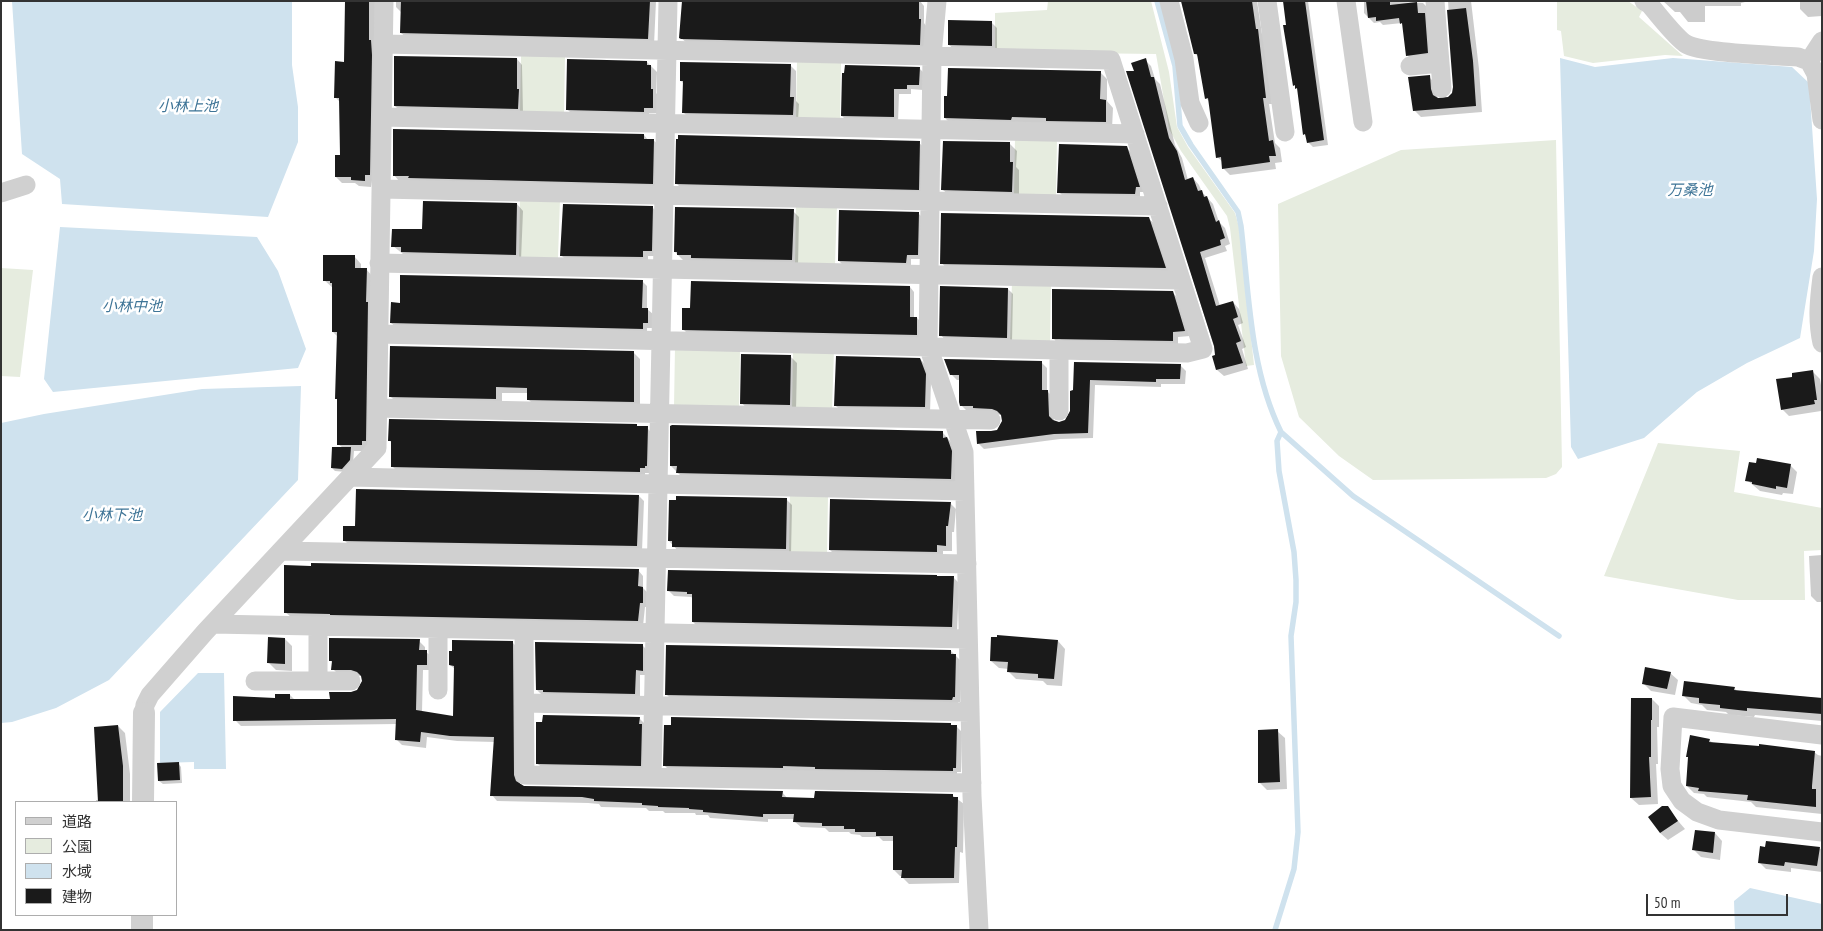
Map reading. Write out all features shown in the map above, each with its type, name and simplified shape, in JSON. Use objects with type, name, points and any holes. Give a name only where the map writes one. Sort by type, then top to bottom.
[{"type":"street","points":[[143,801],[144,713],[145,705],[150,696],[213,624],[377,448],[384,1]]},
{"type":"street","points":[[652,777],[668,1]]},
{"type":"street","points":[[937,1],[932,56],[928,346],[964,452],[975,881],[979,930]]},
{"type":"street","points":[[1169,1],[1184,59],[1190,103],[1199,123]]},
{"type":"street","points":[[1267,1],[1285,132]]},
{"type":"street","points":[[1346,1],[1363,122]]},
{"type":"street","points":[[1435,1],[1442,88]]},
{"type":"street","points":[[1644,1],[1686,44],[1697,48],[1798,57],[1809,61],[1816,74],[1822,120]]},
{"type":"street","points":[[1809,61],[1822,41]]},
{"type":"street","points":[[378,334],[1188,353],[1203,348],[1111,60],[383,44]]},
{"type":"street","points":[[1410,66],[1440,63]]},
{"type":"street","points":[[382,117],[1135,134]]},
{"type":"street","points":[[1,193],[26,184]]},
{"type":"street","points":[[381,189],[1158,206]]},
{"type":"street","points":[[379,263],[1182,280]]},
{"type":"street","points":[[1822,278],[1818,309],[1818,325],[1822,343]]},
{"type":"street","points":[[1059,350],[1059,411]]},
{"type":"street","points":[[377,408],[991,420]]},
{"type":"street","points":[[350,477],[965,492]]},
{"type":"street","points":[[281,551],[966,564]]},
{"type":"street","points":[[213,624],[968,639]]},
{"type":"street","points":[[311,685],[318,626]]},
{"type":"street","points":[[438,629],[438,690]]},
{"type":"street","points":[[524,630],[525,775],[972,783]]},
{"type":"street","points":[[255,681],[311,685],[350,681]]},
{"type":"street","points":[[524,703],[970,712]]},
{"type":"street","points":[[1822,736],[1673,718],[1670,769],[1672,786],[1682,801],[1697,812],[1719,820],[1822,832]]},
{"type":"street","points":[[142,916],[142,930]]},
{"type":"green space","points":[[1048,1],[1151,1],[1169,72],[1177,127],[1188,147],[1235,213],[1239,227],[1254,365],[1246,366],[1227,216],[1181,151],[1169,129],[1156,54],[995,52],[995,13],[1047,10]]},
{"type":"green space","points":[[1557,1],[1628,1],[1642,11],[1639,17],[1683,56],[1665,55],[1593,63],[1564,56],[1561,31],[1557,30]]},
{"type":"green space","points":[[521,55],[565,56],[564,113],[520,112]]},
{"type":"green space","points":[[797,60],[841,61],[840,121],[796,120]]},
{"type":"green space","points":[[1015,137],[1057,138],[1056,196],[1014,196]]},
{"type":"green space","points":[[1556,140],[1562,467],[1556,474],[1546,478],[1373,480],[1339,456],[1299,417],[1281,356],[1278,204],[1401,150]]},
{"type":"green space","points":[[520,199],[560,200],[558,258],[519,258]]},
{"type":"green space","points":[[796,204],[837,205],[835,265],[795,264]]},
{"type":"green space","points":[[1,268],[33,270],[20,377],[1,376]]},
{"type":"green space","points":[[1012,282],[1051,283],[1050,342],[1010,341]]},
{"type":"green space","points":[[675,347],[740,349],[739,409],[674,407]]},
{"type":"green space","points":[[793,350],[834,351],[832,410],[792,409]]},
{"type":"green space","points":[[1658,443],[1740,451],[1734,492],[1822,508],[1822,550],[1804,551],[1805,600],[1738,600],[1604,576]]},
{"type":"green space","points":[[790,494],[828,495],[827,553],[789,552]]},
{"type":"water","name":"小林上池","points":[[12,1],[292,1],[292,65],[298,107],[298,142],[268,217],[62,204],[60,179],[22,154]]},
{"type":"water","name":"万桑池","points":[[1560,58],[1595,67],[1673,58],[1792,67],[1809,83],[1817,199],[1814,251],[1800,338],[1747,363],[1697,392],[1644,438],[1578,459],[1571,447]]},
{"type":"water","name":"小林中池","points":[[60,227],[257,237],[278,271],[306,349],[298,368],[53,392],[44,379]]},
{"type":"water","name":"小林下池","points":[[301,386],[298,480],[109,680],[56,708],[12,722],[1,723],[1,423],[44,414],[202,389]]},
{"type":"water","points":[[198,673],[224,673],[226,769],[194,769],[194,762],[160,763],[160,712]]},
{"type":"water","points":[[1750,888],[1822,904],[1822,930],[1735,930],[1734,901]]},
{"type":"building","points":[[345,1],[369,1],[369,40],[371,40],[372,55],[370,175],[365,175],[365,181],[351,180],[351,177],[335,177],[335,155],[340,155],[339,98],[334,98],[335,61],[344,62]]},
{"type":"building","points":[[401,1],[650,1],[648,39],[400,33]]},
{"type":"building","points":[[682,1],[919,1],[919,19],[921,19],[920,45],[681,39],[679,38]]},
{"type":"building","points":[[1181,1],[1252,1],[1256,29],[1258,29],[1266,98],[1263,98],[1269,141],[1273,140],[1276,156],[1269,156],[1270,162],[1222,169],[1221,157],[1216,158],[1208,98],[1205,99],[1197,54],[1194,54]]},
{"type":"building","points":[[1283,1],[1305,1],[1324,140],[1307,143],[1305,134],[1303,135],[1297,88],[1295,89],[1295,85],[1293,86],[1283,25],[1286,25]]},
{"type":"building","points":[[1366,1],[1390,1],[1390,5],[1417,2],[1418,13],[1425,13],[1428,53],[1406,56],[1402,23],[1400,24],[1399,18],[1376,21],[1376,17],[1368,18]]},
{"type":"building","points":[[1466,8],[1473,61],[1476,106],[1413,111],[1408,77],[1430,75],[1433,95],[1438,98],[1448,97],[1452,93],[1447,10]]},
{"type":"building","points":[[948,20],[992,21],[992,46],[948,45]]},
{"type":"building","points":[[394,56],[517,58],[518,109],[394,106]]},
{"type":"building","points":[[1146,58],[1151,77],[1154,77],[1169,138],[1177,151],[1185,180],[1193,177],[1198,191],[1202,190],[1204,197],[1207,196],[1216,222],[1219,220],[1225,238],[1220,240],[1221,245],[1200,252],[1216,306],[1233,301],[1238,317],[1233,319],[1241,341],[1236,343],[1243,363],[1216,370],[1212,356],[1215,355],[1214,346],[1126,71],[1134,71],[1131,63]]},
{"type":"building","points":[[567,59],[647,61],[647,65],[651,65],[653,108],[644,108],[644,112],[566,110]]},
{"type":"building","points":[[680,62],[791,64],[790,97],[794,97],[793,115],[682,113],[683,81],[680,81]]},
{"type":"building","points":[[845,65],[920,67],[919,85],[907,85],[907,89],[894,89],[894,117],[841,116],[842,73],[844,73]]},
{"type":"building","points":[[948,68],[1101,71],[1100,99],[1106,100],[1106,122],[1046,121],[1046,118],[1012,117],[1011,120],[944,118],[944,96],[947,96]]},
{"type":"building","points":[[393,129],[644,134],[644,139],[654,139],[653,184],[408,178],[409,176],[393,176]]},
{"type":"building","points":[[678,135],[920,141],[919,190],[675,184],[676,139],[678,139]]},
{"type":"building","points":[[943,141],[1010,142],[1010,162],[1013,162],[1012,192],[941,190]]},
{"type":"building","points":[[1059,144],[1127,146],[1140,187],[1136,187],[1135,194],[1057,193]]},
{"type":"building","points":[[423,201],[517,203],[516,255],[401,252],[401,247],[391,247],[392,229],[422,229]]},
{"type":"building","points":[[563,204],[653,206],[652,251],[643,251],[643,257],[560,256]]},
{"type":"building","points":[[675,207],[794,209],[792,260],[691,258],[691,255],[677,255],[677,252],[674,252]]},
{"type":"building","points":[[839,210],[919,212],[918,255],[907,255],[906,263],[838,261]]},
{"type":"building","points":[[941,213],[1149,217],[1166,268],[940,264]]},
{"type":"building","points":[[323,255],[355,255],[355,268],[367,268],[366,441],[362,441],[362,445],[337,445],[337,399],[335,399],[337,332],[332,332],[332,283],[330,281],[323,281]]},
{"type":"building","points":[[400,275],[643,280],[642,308],[648,308],[648,323],[643,323],[643,329],[390,323],[391,302],[400,303]]},
{"type":"building","points":[[691,281],[910,286],[910,317],[917,317],[917,335],[682,330],[682,308],[690,308]]},
{"type":"building","points":[[940,286],[1008,288],[1007,338],[939,336]]},
{"type":"building","points":[[1052,289],[1173,291],[1185,331],[1173,332],[1173,341],[1052,339]]},
{"type":"building","points":[[390,346],[634,351],[634,402],[527,400],[527,388],[496,387],[496,399],[389,397]]},
{"type":"building","points":[[741,354],[791,355],[790,405],[740,404]]},
{"type":"building","points":[[836,356],[920,358],[926,374],[925,407],[834,406]]},
{"type":"building","points":[[944,359],[1042,361],[1042,390],[1048,390],[1049,416],[1059,422],[1065,420],[1070,411],[1070,391],[1073,390],[1074,362],[1181,364],[1180,379],[1156,379],[1156,382],[1090,380],[1088,433],[1054,434],[977,444],[976,431],[997,430],[1002,421],[1001,415],[992,409],[960,406],[959,375],[950,375]]},
{"type":"building","points":[[1813,370],[1817,400],[1814,400],[1815,404],[1781,410],[1776,379],[1792,377],[1792,373]]},
{"type":"building","points":[[389,419],[637,424],[637,426],[648,426],[647,466],[640,468],[640,472],[391,467],[391,441],[388,441]]},
{"type":"building","points":[[670,426],[943,431],[943,438],[947,437],[952,451],[951,479],[676,473],[677,466],[670,466]]},
{"type":"building","points":[[332,447],[351,447],[350,460],[342,469],[331,468]]},
{"type":"building","points":[[1757,458],[1791,464],[1787,488],[1776,486],[1776,489],[1745,481],[1749,462],[1756,463]]},
{"type":"building","points":[[356,489],[639,495],[637,546],[343,541],[343,526],[355,526]]},
{"type":"building","points":[[676,496],[787,498],[786,549],[672,547],[672,541],[668,541],[669,500],[676,500]]},
{"type":"building","points":[[830,499],[951,502],[948,526],[946,526],[946,546],[937,545],[937,552],[829,550]]},
{"type":"building","points":[[311,563],[639,569],[638,586],[643,587],[643,603],[640,603],[638,621],[284,613],[284,565],[311,566]]},
{"type":"building","points":[[668,570],[954,576],[952,627],[692,622],[692,594],[667,591]]},
{"type":"building","points":[[997,635],[1058,640],[1054,679],[1038,678],[1038,674],[1007,672],[1008,662],[990,661],[991,637],[997,637]]},
{"type":"building","points":[[268,637],[285,638],[285,664],[267,663]]},
{"type":"building","points":[[329,638],[420,639],[419,650],[427,650],[427,665],[417,665],[416,710],[453,716],[454,666],[449,665],[449,651],[452,651],[452,640],[513,641],[514,775],[516,781],[524,786],[783,791],[782,797],[814,798],[815,791],[953,794],[953,797],[958,797],[954,878],[901,878],[902,870],[893,870],[893,836],[876,836],[876,832],[855,832],[855,829],[844,829],[844,826],[822,826],[822,823],[793,822],[794,814],[763,814],[763,817],[703,812],[703,810],[689,808],[658,807],[642,805],[642,803],[594,801],[594,799],[582,797],[490,796],[494,737],[450,736],[421,732],[420,742],[395,740],[396,719],[233,721],[233,696],[275,698],[275,694],[290,694],[290,699],[330,699],[329,692],[351,692],[357,690],[362,681],[361,676],[357,672],[351,670],[331,670],[332,661],[329,661]]},
{"type":"building","points":[[535,642],[643,644],[643,671],[636,670],[635,694],[543,692],[543,690],[536,690]]},
{"type":"building","points":[[666,645],[951,650],[951,654],[956,654],[955,697],[952,700],[665,695]]},
{"type":"building","points":[[1645,667],[1671,672],[1667,689],[1642,684]]},
{"type":"building","points":[[1684,681],[1735,687],[1734,690],[1822,698],[1822,714],[1747,708],[1747,711],[1699,703],[1699,698],[1682,696]]},
{"type":"building","points":[[1631,698],[1652,698],[1651,757],[1649,757],[1651,797],[1630,798]]},
{"type":"building","points":[[543,715],[640,717],[639,724],[642,724],[641,766],[536,764],[536,722],[542,722]]},
{"type":"building","points":[[671,717],[951,723],[951,725],[957,725],[956,768],[953,768],[953,771],[815,769],[815,767],[783,766],[783,768],[663,766],[664,725],[671,725]]},
{"type":"building","points":[[118,725],[123,766],[123,801],[98,801],[94,727]]},
{"type":"building","points":[[1278,729],[1280,782],[1258,783],[1258,730]]},
{"type":"building","points":[[1690,735],[1710,739],[1709,742],[1759,746],[1759,744],[1815,751],[1812,789],[1816,789],[1816,807],[1747,800],[1748,795],[1698,791],[1699,788],[1686,786],[1688,757],[1686,757]]},
{"type":"building","points":[[179,762],[180,780],[158,781],[157,763]]},
{"type":"building","points":[[1662,806],[1668,806],[1678,821],[1660,833],[1648,817]]},
{"type":"building","points":[[1695,830],[1715,832],[1713,853],[1692,850]]},
{"type":"building","points":[[1766,841],[1820,847],[1817,866],[1785,862],[1784,866],[1758,863],[1760,846],[1765,847]]},
{"type":"waterway","points":[[1157,1],[1175,66],[1180,126],[1191,145],[1238,212],[1252,331],[1257,357],[1263,383],[1281,432],[1353,496],[1559,636]]},
{"type":"waterway","points":[[1275,930],[1294,869],[1298,832],[1291,636],[1296,602],[1296,580],[1294,552],[1279,471],[1277,441],[1281,432]]}]
